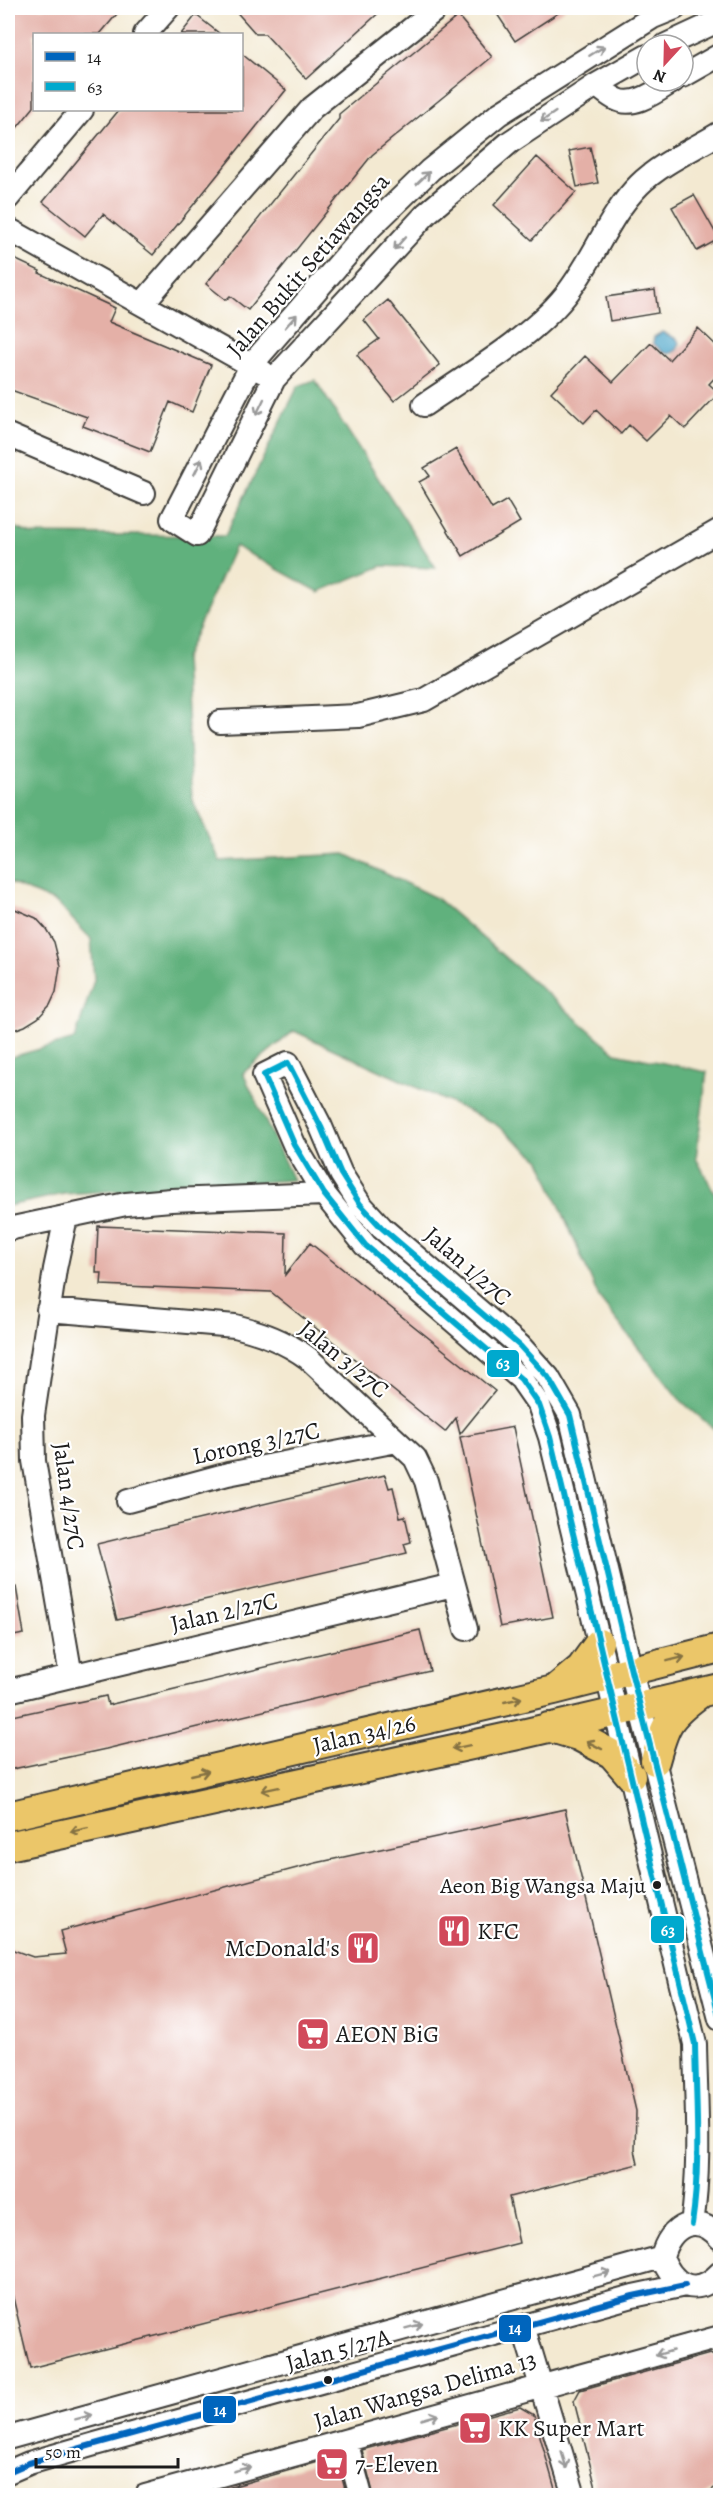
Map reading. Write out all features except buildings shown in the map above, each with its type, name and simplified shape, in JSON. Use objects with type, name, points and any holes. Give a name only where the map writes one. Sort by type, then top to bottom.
[{"type":"main road","points":[[554,1690],[581,1668],[599,1643]]},
{"type":"main road","name":"Jalan 34/26","points":[[8,1816],[554,1690],[720,1648]]},
{"type":"main road","points":[[655,1761],[663,1729],[675,1713],[711,1690]]},
{"type":"main road","name":"Jalan 34/26","points":[[8,1846],[711,1690]]},
{"type":"main road","points":[[548,1727],[578,1736],[612,1754],[631,1776]]},
{"type":"street","points":[[146,33],[168,8]]},
{"type":"street","name":"Jalan Bukit Setiawangsa","points":[[635,63],[596,85],[510,142],[426,213],[274,379],[197,536],[172,519],[252,364],[371,227],[430,170],[499,114],[653,17],[675,8]]},
{"type":"street","points":[[142,304],[312,108],[435,10]]},
{"type":"street","points":[[692,33],[720,20]]},
{"type":"street","points":[[695,69],[720,55]]},
{"type":"street","points":[[596,85],[617,100],[628,102],[652,93]]},
{"type":"street","points":[[8,198],[81,111]]},
{"type":"street","points":[[424,405],[513,344],[565,296],[624,204],[639,185],[656,171],[720,133]]},
{"type":"street","points":[[8,230],[252,364],[274,379]]},
{"type":"street","points":[[8,435],[144,493]]},
{"type":"street","points":[[220,722],[358,716],[424,700],[720,530]]},
{"type":"street","name":"Jalan 1/27C","points":[[288,1063],[321,1126],[341,1174],[360,1204],[382,1228],[520,1346],[554,1387],[570,1415],[620,1674],[599,1643],[550,1437],[539,1405],[521,1379],[365,1245],[324,1194],[294,1144],[264,1075],[288,1063]]},
{"type":"street","points":[[8,1229],[126,1204],[324,1194]]},
{"type":"street","name":"Jalan 4/27C","points":[[66,1217],[48,1310],[33,1415],[34,1461],[71,1676]]},
{"type":"street","name":"Jalan 3/27C","points":[[48,1310],[235,1326],[264,1333],[288,1344],[308,1358],[415,1458],[426,1481],[466,1629]]},
{"type":"street","name":"Lorong 3/27C","points":[[128,1501],[228,1474],[397,1441]]},
{"type":"street","name":"Jalan 2/27C","points":[[8,1691],[453,1585]]},
{"type":"street","points":[[620,1674],[628,1709],[631,1776],[694,2044],[697,2143],[696,2198],[692,2224]]},
{"type":"street","points":[[628,1709],[655,1761],[720,2019]]},
{"type":"street","points":[[685,2285],[675,2280],[668,2272],[662,2257],[669,2237],[675,2230],[692,2224],[708,2228],[720,2238]]},
{"type":"street","name":"Jalan 5/27A","points":[[8,2438],[662,2257]]},
{"type":"street","name":"Jalan 5/27A","points":[[8,2472],[40,2460],[633,2296],[685,2285],[704,2285],[720,2273]]},
{"type":"street","points":[[523,2326],[574,2496]]},
{"type":"street","name":"Jalan Wangsa Delima 13","points":[[145,2496],[720,2337]]},
{"type":"street","points":[[346,2441],[361,2496]]},
{"type":"green space","points":[[315,380],[436,568],[382,566],[319,592],[235,546],[184,659],[192,799],[220,861],[345,854],[436,898],[616,1053],[707,1072],[696,1158],[720,1203],[720,1434],[680,1400],[599,1298],[540,1160],[494,1123],[294,1031],[243,1073],[293,1180],[64,1194],[8,1206],[8,1058],[75,1039],[94,980],[91,939],[57,903],[8,882],[8,525],[32,534],[225,536],[298,386]]},
{"type":"water","points":[[662,332],[677,339],[680,343],[677,350],[670,354],[663,352],[653,343],[654,337]]},
{"type":"transit line","name":"63","points":[[692,2224],[697,2157],[695,2044],[550,1437],[539,1405],[521,1379],[365,1245],[324,1194],[294,1144],[264,1075],[288,1063],[321,1127],[341,1174],[360,1204],[382,1228],[520,1346],[548,1377],[570,1415],[631,1671],[720,2019]]},
{"type":"transit line","name":"14","points":[[8,2472],[29,2463],[95,2444],[633,2296],[685,2285]]},
{"type":"place","name":"Aeon Big Wangsa Maju","points":[[657,1885]]},
{"type":"place","name":"KFC","points":[[454,1931]]},
{"type":"place","name":"McDonald's","points":[[363,1948]]},
{"type":"place","name":"AEON BiG","points":[[313,2034]]},
{"type":"place","name":"KK Super Mart","points":[[475,2428]]},
{"type":"place","name":"7-Eleven","points":[[332,2464]]}]
